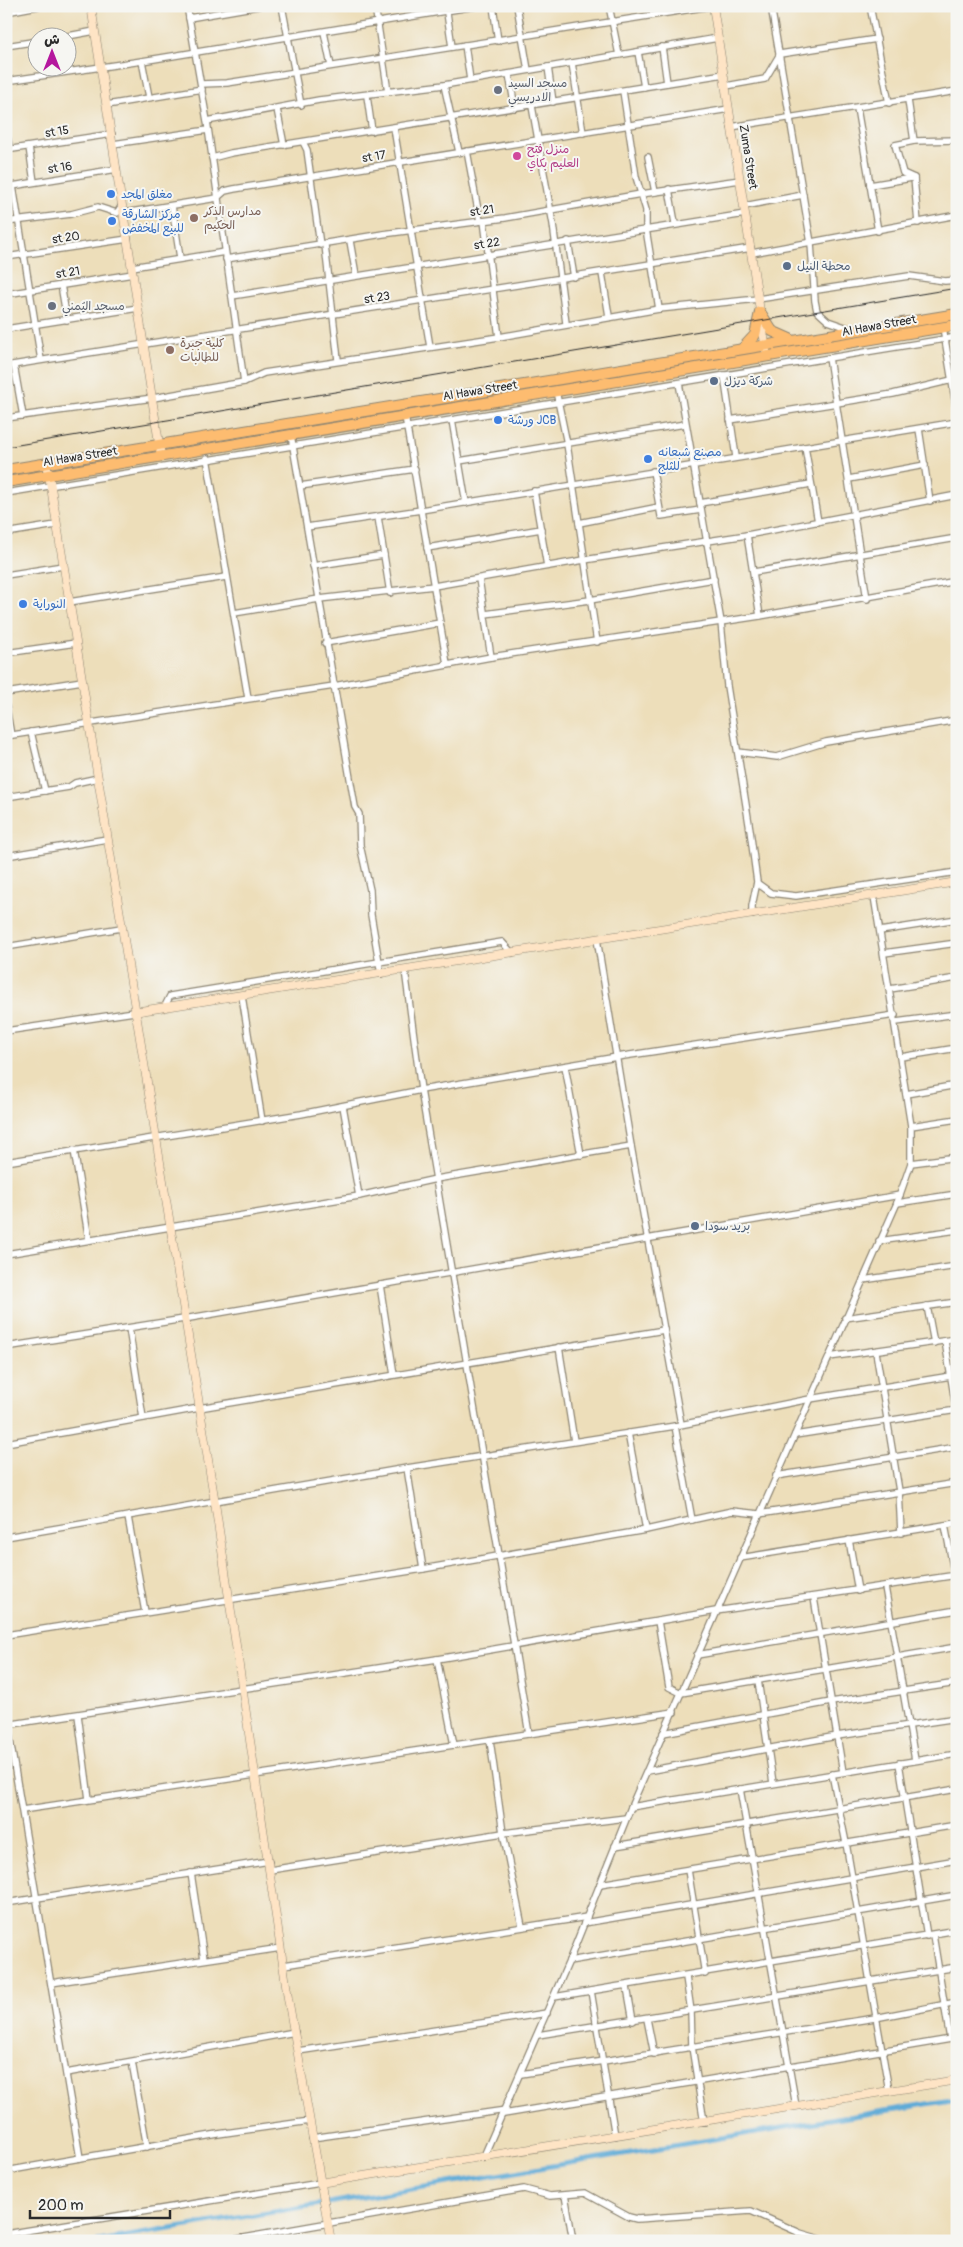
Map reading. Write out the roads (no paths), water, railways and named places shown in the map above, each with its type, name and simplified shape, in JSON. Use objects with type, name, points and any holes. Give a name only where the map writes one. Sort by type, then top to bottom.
[{"type":"highway","points":[[760,312],[772,331],[794,340]]},
{"type":"highway","points":[[742,349],[755,335],[760,312]]},
{"type":"highway","name":"Al Hawa Street","points":[[6,470],[957,314]]},
{"type":"highway","name":"Al Hawa Street","points":[[6,482],[957,325]]},
{"type":"street","points":[[6,12],[38,6]]},
{"type":"street","points":[[92,6],[161,456]]},
{"type":"street","points":[[187,6],[202,86],[244,382]]},
{"type":"street","points":[[189,18],[258,6]]},
{"type":"street","points":[[282,6],[301,105]]},
{"type":"street","points":[[375,6],[388,92]]},
{"type":"street","points":[[6,81],[196,54],[446,9],[476,6]]},
{"type":"street","points":[[493,6],[498,41]]},
{"type":"street","points":[[517,6],[528,70]]},
{"type":"street","points":[[609,6],[619,55]]},
{"type":"street","points":[[107,104],[202,86],[712,6]]},
{"type":"street","name":"Zuma Street","points":[[712,6],[767,357]]},
{"type":"street","points":[[771,6],[811,243],[815,301],[821,316],[837,325],[859,331]]},
{"type":"street","points":[[870,6],[889,103]]},
{"type":"street","points":[[446,9],[452,47]]},
{"type":"street","points":[[78,34],[95,31]]},
{"type":"street","points":[[324,32],[332,66]]},
{"type":"street","points":[[207,121],[301,105],[319,100],[367,96],[444,85],[718,38]]},
{"type":"street","points":[[780,54],[877,39]]},
{"type":"street","points":[[6,46],[28,43]]},
{"type":"street","points":[[465,45],[470,80]]},
{"type":"street","points":[[662,48],[667,83]]},
{"type":"street","points":[[638,52],[644,87]]},
{"type":"street","points":[[726,86],[765,79],[780,54]]},
{"type":"street","points":[[142,61],[149,97]]},
{"type":"street","points":[[572,63],[583,133]]},
{"type":"street","points":[[548,67],[553,102]]},
{"type":"street","points":[[509,74],[515,108]]},
{"type":"street","points":[[212,158],[231,153],[724,74]]},
{"type":"street","points":[[444,85],[459,152]]},
{"type":"street","points":[[623,90],[641,194],[646,210],[646,229],[659,309]]},
{"type":"street","points":[[731,127],[957,91]]},
{"type":"street","points":[[367,96],[372,131]]},
{"type":"street","points":[[908,100],[914,141]]},
{"type":"street","points":[[532,106],[556,243],[559,280],[566,323]]},
{"type":"street","points":[[857,108],[878,231]]},
{"type":"street","points":[[277,109],[284,146]]},
{"type":"street","name":"st 17","points":[[6,222],[70,214],[98,207],[117,213],[123,209],[172,206],[217,198],[224,191],[234,189],[729,109]]},
{"type":"street","points":[[394,128],[430,347]]},
{"type":"street","points":[[114,144],[208,130]]},
{"type":"street","points":[[6,133],[8,150]]},
{"type":"street","name":"st 15","points":[[8,150],[112,134]]},
{"type":"street","points":[[914,178],[903,174],[895,145],[914,141],[957,140]]},
{"type":"street","points":[[303,142],[323,245],[338,360]]},
{"type":"street","points":[[29,147],[34,182]]},
{"type":"street","points":[[467,151],[488,254],[499,337]]},
{"type":"street","points":[[648,157],[655,192]]},
{"type":"street","name":"st 16","points":[[6,187],[117,169]]},
{"type":"street","points":[[870,185],[914,178]]},
{"type":"street","points":[[914,178],[918,224]]},
{"type":"street","name":"st 21","points":[[226,259],[740,180]]},
{"type":"street","points":[[13,186],[41,360]]},
{"type":"street","points":[[669,190],[675,223]]},
{"type":"street","name":"st 22","points":[[232,296],[646,229],[744,210],[803,195]]},
{"type":"street","points":[[172,206],[180,258]]},
{"type":"street","name":"st 23","points":[[6,366],[574,278],[651,264],[811,243],[957,215]]},
{"type":"street","name":"st 20","points":[[6,257],[128,239]]},
{"type":"street","points":[[350,241],[356,275]]},
{"type":"street","points":[[568,241],[574,278]]},
{"type":"street","name":"st 21","points":[[6,294],[61,285],[180,258],[225,252]]},
{"type":"street","points":[[602,273],[609,316]]},
{"type":"street","points":[[6,418],[153,398],[244,382],[264,373],[338,360],[499,337],[609,316],[758,299],[909,276],[945,281],[957,280]]},
{"type":"street","points":[[61,285],[67,320]]},
{"type":"street","points":[[6,329],[138,308]]},
{"type":"street","points":[[943,327],[957,412]]},
{"type":"street","points":[[6,493],[957,337]]},
{"type":"street","points":[[829,358],[867,599]]},
{"type":"street","points":[[14,365],[23,416]]},
{"type":"street","points":[[724,375],[736,457]]},
{"type":"street","points":[[730,420],[837,403],[952,380]]},
{"type":"street","points":[[679,383],[721,622],[727,686],[757,883],[752,914]]},
{"type":"street","points":[[556,391],[573,485],[597,642]]},
{"type":"street","points":[[405,416],[447,664]]},
{"type":"street","points":[[452,420],[466,503]]},
{"type":"street","points":[[307,526],[466,503],[957,422]]},
{"type":"street","points":[[459,461],[685,424]]},
{"type":"street","points":[[919,429],[930,501]]},
{"type":"street","points":[[291,435],[325,642],[355,807],[359,814],[360,845],[370,890],[371,915],[381,974]]},
{"type":"street","points":[[805,447],[818,522]]},
{"type":"street","points":[[207,449],[207,460],[226,577],[248,698]]},
{"type":"street","points":[[45,463],[49,475],[49,486],[215,1503],[281,1948],[331,2241]]},
{"type":"street","points":[[849,479],[925,465]]},
{"type":"street","points":[[300,486],[414,469]]},
{"type":"street","points":[[653,471],[661,516],[701,510]]},
{"type":"street","points":[[700,503],[811,484]]},
{"type":"street","points":[[534,491],[547,566]]},
{"type":"street","points":[[234,613],[319,599],[390,593],[584,560],[707,542],[855,516],[957,495]]},
{"type":"street","points":[[579,523],[659,507]]},
{"type":"street","points":[[378,517],[390,593]]},
{"type":"street","points":[[6,533],[56,525]]},
{"type":"street","points":[[427,548],[541,529]]},
{"type":"street","points":[[747,535],[760,616]]},
{"type":"street","points":[[754,572],[957,538]]},
{"type":"street","points":[[313,566],[384,555]]},
{"type":"street","points":[[6,575],[63,566]]},
{"type":"street","points":[[69,602],[226,577]]},
{"type":"street","points":[[479,579],[491,657]]},
{"type":"street","points":[[484,614],[590,600],[714,579]]},
{"type":"street","points":[[6,707],[9,735],[334,686],[447,664],[867,599],[957,581]]},
{"type":"street","points":[[325,642],[440,622]]},
{"type":"street","points":[[6,653],[76,643]]},
{"type":"street","points":[[6,693],[82,681]]},
{"type":"street","points":[[738,752],[777,757],[826,742],[957,720]]},
{"type":"street","points":[[31,732],[45,791]]},
{"type":"street","points":[[6,797],[69,787],[75,783],[98,778]]},
{"type":"street","points":[[6,856],[107,839]]},
{"type":"street","points":[[757,883],[771,893],[796,896],[957,872]]},
{"type":"street","points":[[6,1031],[242,996],[957,882]]},
{"type":"street","points":[[483,2158],[538,2035],[663,1732],[674,1712],[680,1693],[897,1203],[912,1163],[911,1126],[896,1022],[874,896]]},
{"type":"street","points":[[880,931],[957,919]]},
{"type":"street","points":[[6,947],[121,928]]},
{"type":"street","points":[[597,939],[664,1330],[692,1520]]},
{"type":"street","points":[[164,1008],[168,998],[181,993],[380,963],[502,942],[512,953]]},
{"type":"street","points":[[884,953],[957,943]]},
{"type":"street","points":[[405,970],[421,1090],[529,1734]]},
{"type":"street","points":[[890,989],[957,978]]},
{"type":"street","points":[[242,996],[262,1121]]},
{"type":"street","points":[[896,1022],[957,1014]]},
{"type":"street","points":[[6,1162],[262,1121],[421,1090],[565,1066],[894,1015]]},
{"type":"street","points":[[901,1057],[957,1048]]},
{"type":"street","points":[[565,1066],[581,1155]]},
{"type":"street","points":[[906,1094],[957,1085]]},
{"type":"street","points":[[343,1106],[359,1196]]},
{"type":"street","points":[[911,1126],[957,1119]]},
{"type":"street","points":[[6,1254],[359,1196],[436,1179],[631,1146]]},
{"type":"street","points":[[74,1150],[89,1240]]},
{"type":"street","points":[[912,1163],[957,1157]]},
{"type":"street","points":[[897,1203],[957,1194]]},
{"type":"street","points":[[6,1347],[184,1319],[900,1195]]},
{"type":"street","points":[[879,1241],[957,1230]]},
{"type":"street","points":[[862,1280],[957,1266]]},
{"type":"street","points":[[380,1285],[394,1375]]},
{"type":"street","points":[[845,1318],[957,1302]]},
{"type":"street","points":[[928,1306],[934,1343]]},
{"type":"street","points":[[129,1328],[143,1418]]},
{"type":"street","points":[[6,1443],[199,1408],[664,1330]]},
{"type":"street","points":[[829,1357],[876,1352],[957,1339]]},
{"type":"street","points":[[945,1341],[953,1376],[957,1414]]},
{"type":"street","points":[[559,1347],[574,1442]]},
{"type":"street","points":[[876,1352],[899,1491],[901,1533]]},
{"type":"street","points":[[6,1537],[215,1503],[407,1468],[628,1434],[810,1399],[953,1376]]},
{"type":"street","points":[[794,1436],[956,1410]]},
{"type":"street","points":[[628,1434],[646,1530]]},
{"type":"street","points":[[776,1476],[957,1447]]},
{"type":"street","points":[[407,1468],[423,1569]]},
{"type":"street","points":[[6,1635],[423,1569],[646,1530],[732,1511],[759,1514],[957,1483]]},
{"type":"street","points":[[128,1517],[145,1612]]},
{"type":"street","points":[[740,1558],[957,1523]]},
{"type":"street","points":[[945,1525],[957,1588]]},
{"type":"street","points":[[849,1540],[858,1591]]},
{"type":"street","points":[[7,1725],[437,1658],[716,1611],[955,1576]]},
{"type":"street","points":[[885,1587],[901,1692],[915,1760]]},
{"type":"street","points":[[814,1598],[843,1772]]},
{"type":"street","points":[[698,1655],[957,1610]]},
{"type":"street","points":[[658,1621],[669,1687],[680,1693],[957,1648]]},
{"type":"street","points":[[437,1658],[454,1745]]},
{"type":"street","points":[[758,1680],[773,1783]]},
{"type":"street","points":[[663,1732],[832,1702],[957,1683]]},
{"type":"street","points":[[22,1810],[674,1712]]},
{"type":"street","points":[[78,1714],[89,1800]]},
{"type":"street","points":[[6,1716],[80,2158]]},
{"type":"street","points":[[647,1771],[837,1736],[908,1727],[957,1718]]},
{"type":"street","points":[[490,1740],[503,1833],[522,1926]]},
{"type":"street","points":[[631,1807],[957,1754]]},
{"type":"street","points":[[312,2138],[608,2097],[953,2038],[922,1902],[900,1763]]},
{"type":"street","points":[[832,1774],[846,1843],[880,2050],[889,2091]]},
{"type":"street","points":[[740,1788],[796,2106]]},
{"type":"street","points":[[615,1846],[957,1789]]},
{"type":"street","points":[[270,1870],[503,1833],[626,1818]]},
{"type":"street","points":[[600,1884],[957,1825]]},
{"type":"street","points":[[584,1923],[957,1860]]},
{"type":"street","points":[[6,1903],[269,1861]]},
{"type":"street","points":[[688,1870],[705,1974]]},
{"type":"street","points":[[191,1873],[204,1959]]},
{"type":"street","points":[[569,1961],[957,1895]]},
{"type":"street","points":[[284,1965],[587,1917]]},
{"type":"street","points":[[554,1997],[627,1987],[957,1930]]},
{"type":"street","points":[[51,1983],[281,1948]]},
{"type":"street","points":[[538,2035],[647,2019],[957,1967]]},
{"type":"street","points":[[686,1977],[692,2011],[692,2047],[704,2122]]},
{"type":"street","points":[[627,1987],[633,2021]]},
{"type":"street","points":[[591,1991],[615,2136]]},
{"type":"street","points":[[521,2074],[602,2063],[876,2018],[957,2002]]},
{"type":"street","points":[[298,2051],[546,2013]]},
{"type":"street","points":[[647,2019],[654,2054]]},
{"type":"street","points":[[66,2073],[295,2032]]},
{"type":"street","points":[[132,2062],[147,2147]]},
{"type":"street","points":[[6,2234],[957,2080]]},
{"type":"street","points":[[6,2171],[218,2134],[310,2122]]},
{"type":"street","points":[[226,2241],[524,2190],[550,2196],[585,2193],[629,2217],[637,2219],[751,2211],[800,2233],[827,2241]]},
{"type":"street","points":[[565,2195],[574,2241]]},
{"type":"waterway","points":[[98,2241],[957,2099]]},
{"type":"railway","points":[[6,447],[957,288]]},
{"type":"place","name":"مسجد السيد الادريسي","points":[[498,90]]},
{"type":"place","name":"منزل فتح العليم بكاي","points":[[517,156]]},
{"type":"place","name":"مغلق المجد","points":[[111,194]]},
{"type":"place","name":"مدارس الذكر الحكيم","points":[[194,218]]},
{"type":"place","name":"مركز الشارقة للبيع المخفض","points":[[112,221]]},
{"type":"place","name":"محطة النيل","points":[[787,266]]},
{"type":"place","name":"مسجد اليُمني","points":[[52,306]]},
{"type":"place","name":"كلية جبرة للطالبات","points":[[170,350]]},
{"type":"place","name":"شركة ديزل","points":[[714,381]]},
{"type":"place","name":"ورشة JCB","points":[[498,420]]},
{"type":"place","name":"مصنع شبعانه للثلج","points":[[648,459]]},
{"type":"place","name":"النوراية","points":[[23,604]]},
{"type":"place","name":"بريد سودا","points":[[695,1226]]}]
